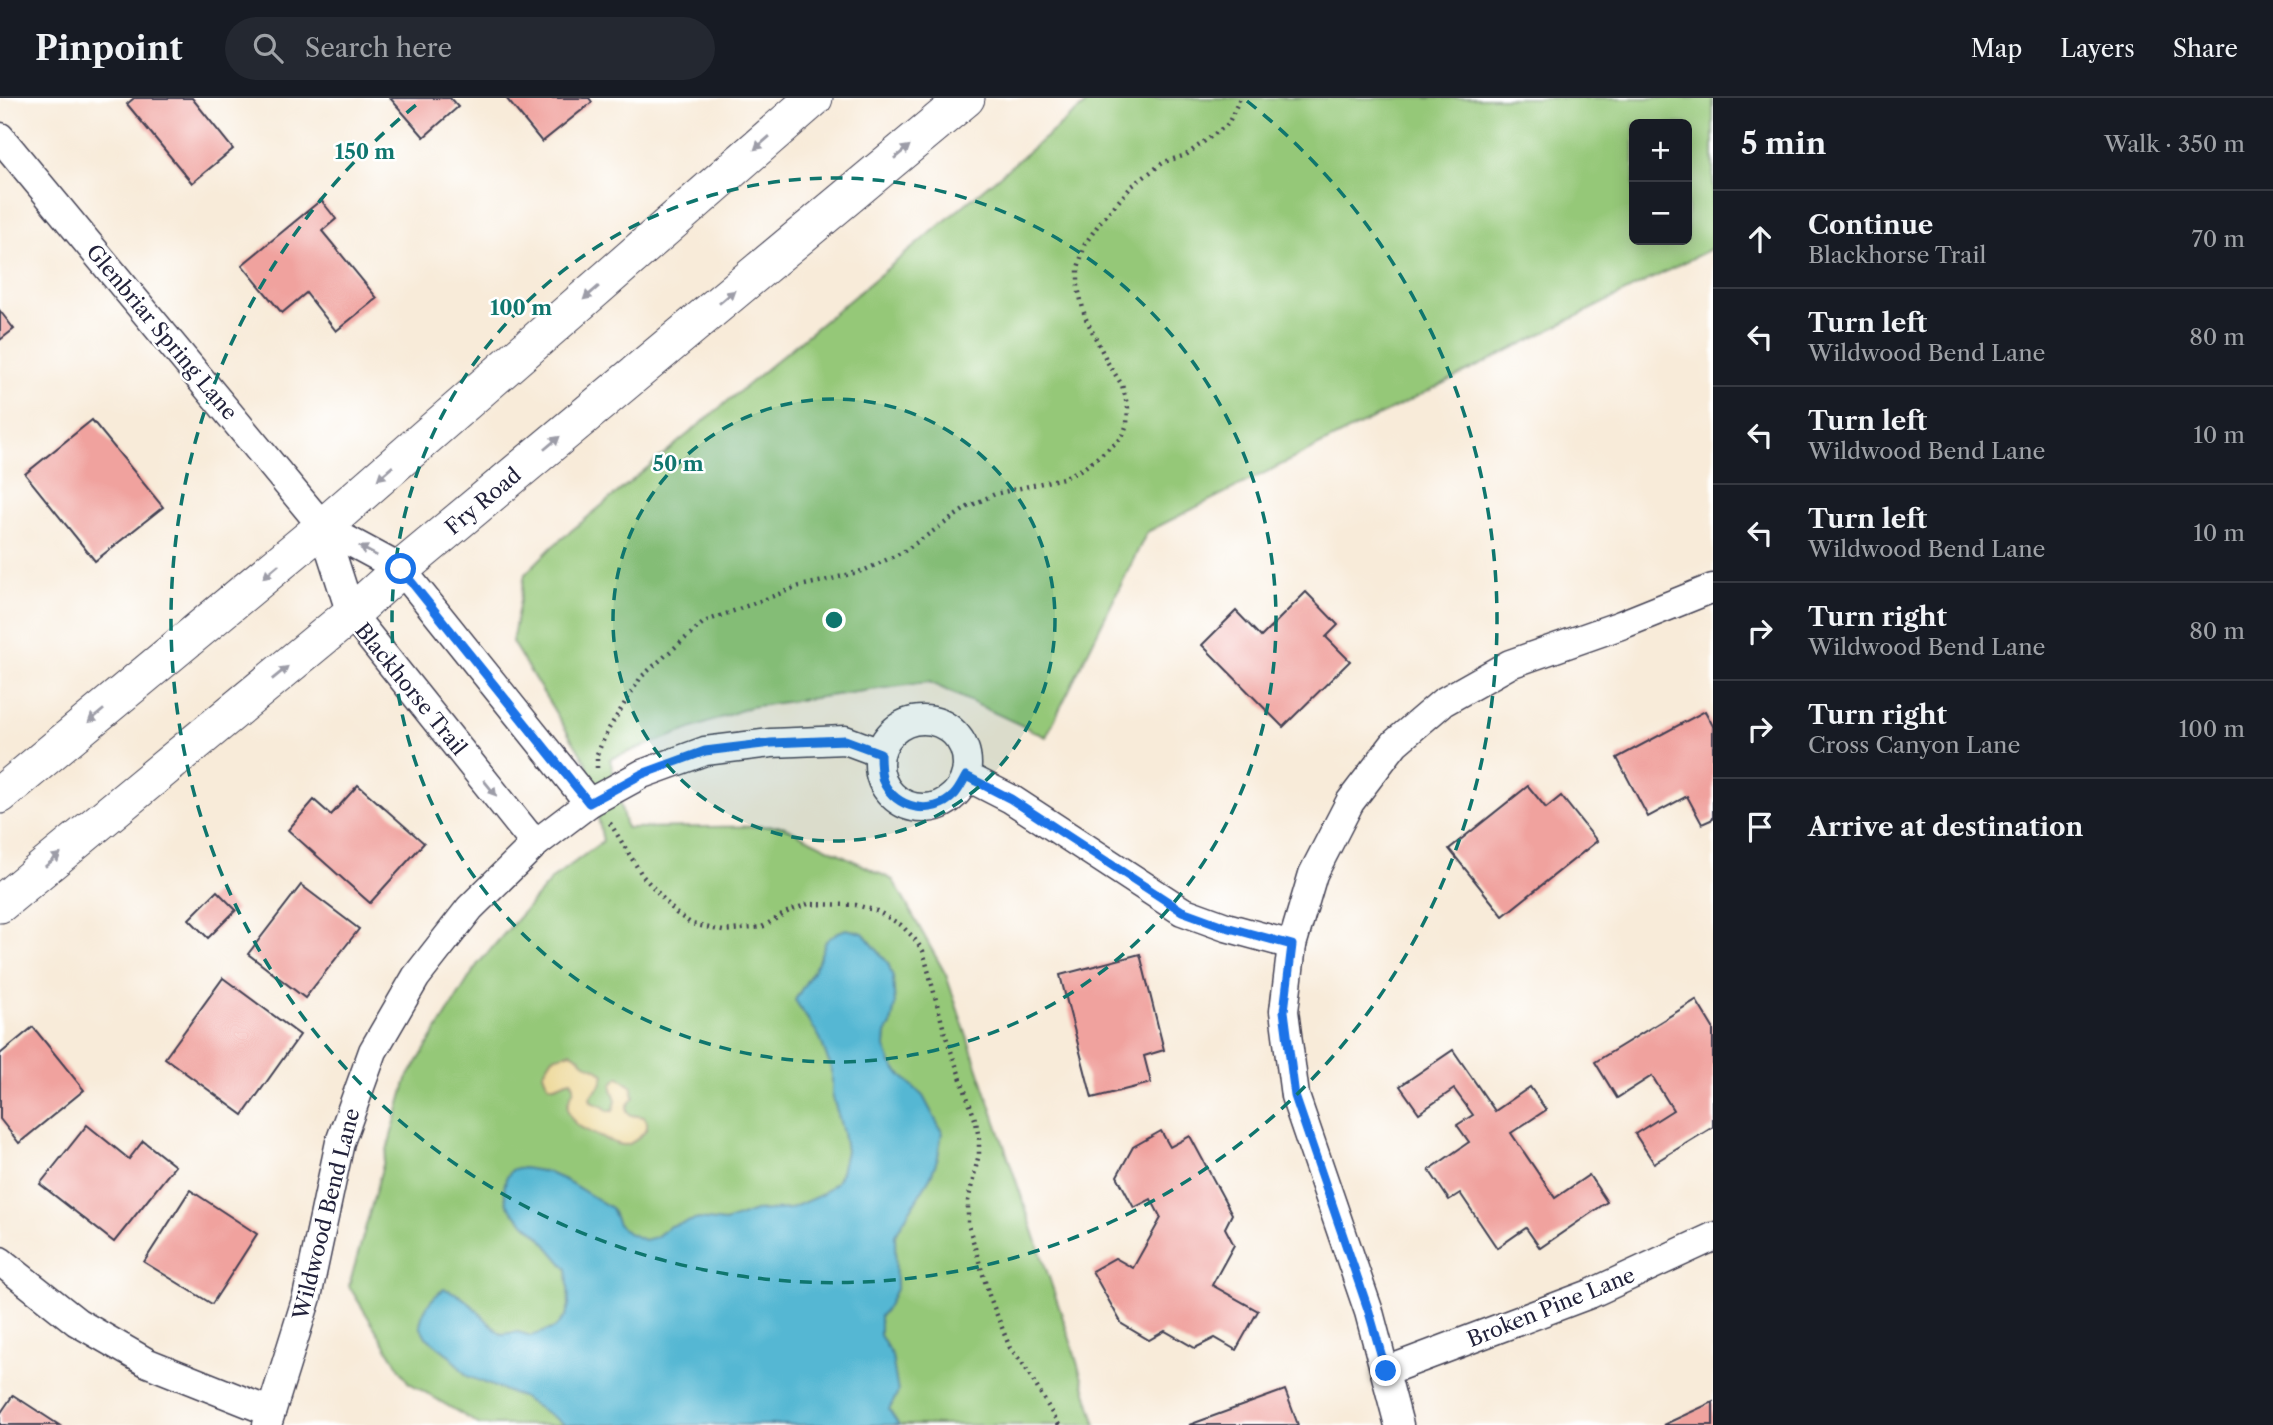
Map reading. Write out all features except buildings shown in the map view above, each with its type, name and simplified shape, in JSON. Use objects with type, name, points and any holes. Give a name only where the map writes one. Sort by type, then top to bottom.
[{"type":"main road","points":[[0,795],[323,527],[814,98]]},
{"type":"main road","name":"Fry Road","points":[[0,904],[351,614],[401,569],[966,98]]},
{"type":"street","name":"Glenbriar Spring Lane","points":[[0,137],[323,527]]},
{"type":"street","points":[[323,527],[401,569],[593,801]]},
{"type":"street","name":"Blackhorse Trail","points":[[323,527],[351,614],[535,844]]},
{"type":"street","points":[[1399,1425],[1369,1312],[1295,1096],[1284,1011],[1292,945],[1313,874],[1350,802],[1395,743],[1443,702],[1510,664],[1621,625],[1713,588]]},
{"type":"street","points":[[916,721],[931,721],[950,729],[960,741],[966,754],[966,776],[956,794],[944,803],[931,808],[907,805],[894,797],[884,783],[880,769],[880,753],[894,731],[916,721]]},
{"type":"street","name":"Wildwood Bend Lane","points":[[269,1418],[307,1297],[340,1142],[373,1051],[416,977],[470,908],[535,844],[593,801],[642,774],[705,751],[771,743],[845,740],[880,753]]},
{"type":"street","points":[[966,776],[1011,799],[1182,911],[1226,927],[1292,945]]},
{"type":"street","name":"Broken Pine Lane","points":[[1386,1371],[1590,1294],[1713,1237]]},
{"type":"street","points":[[0,1261],[77,1322],[148,1363],[269,1418]]},
{"type":"path","points":[[1059,1425],[1024,1365],[1010,1348],[989,1295],[968,1224],[968,1201],[979,1154],[979,1139],[970,1104],[945,1034],[923,951],[901,925],[877,911],[856,905],[808,904],[789,911],[762,927],[723,931],[692,924],[676,913],[642,875],[593,801],[597,754],[640,677],[704,622],[800,586],[865,570],[903,552],[968,508],[995,494],[1063,478],[1084,468],[1122,438],[1127,424],[1128,408],[1122,384],[1108,363],[1086,317],[1079,288],[1078,268],[1085,244],[1132,186],[1164,162],[1185,155],[1228,124],[1240,98]]},
{"type":"green space","points":[[1093,98],[1713,98],[1713,248],[1147,532],[1046,737],[929,682],[750,707],[610,759],[626,828],[783,826],[893,880],[946,975],[1070,1339],[1096,1425],[480,1425],[408,1382],[349,1286],[407,1079],[477,965],[552,879],[603,841],[587,764],[512,642],[525,574],[553,546]]},
{"type":"sand","points":[[571,1052],[604,1075],[601,1085],[590,1097],[591,1102],[613,1111],[616,1101],[613,1083],[619,1077],[632,1087],[634,1097],[627,1106],[627,1111],[631,1115],[644,1117],[647,1122],[647,1129],[635,1141],[625,1145],[615,1143],[585,1130],[573,1121],[568,1105],[574,1087],[571,1080],[551,1086],[543,1073],[553,1057]]},
{"type":"water","points":[[846,929],[863,933],[888,963],[893,977],[895,1005],[891,1025],[886,1033],[885,1047],[897,1071],[923,1096],[942,1132],[938,1157],[931,1176],[895,1235],[896,1289],[880,1316],[880,1335],[892,1356],[898,1392],[889,1410],[899,1425],[566,1425],[521,1397],[467,1376],[449,1355],[426,1337],[420,1326],[428,1305],[444,1289],[467,1301],[501,1334],[518,1332],[531,1336],[555,1328],[566,1315],[569,1305],[567,1269],[506,1202],[504,1188],[506,1178],[512,1170],[523,1168],[547,1172],[567,1181],[611,1208],[618,1224],[628,1233],[644,1240],[656,1237],[670,1226],[699,1219],[725,1222],[755,1211],[789,1209],[821,1195],[836,1182],[846,1151],[832,1094],[832,1071],[820,1038],[795,1000],[817,964],[826,941]]},
{"type":"route","points":[[401,569],[589,803],[642,774],[705,751],[771,743],[845,740],[880,753],[880,769],[884,783],[894,797],[907,805],[931,808],[944,803],[956,794],[966,776],[1011,799],[1182,911],[1226,927],[1292,945],[1284,1011],[1295,1096],[1369,1312],[1386,1371]]}]
